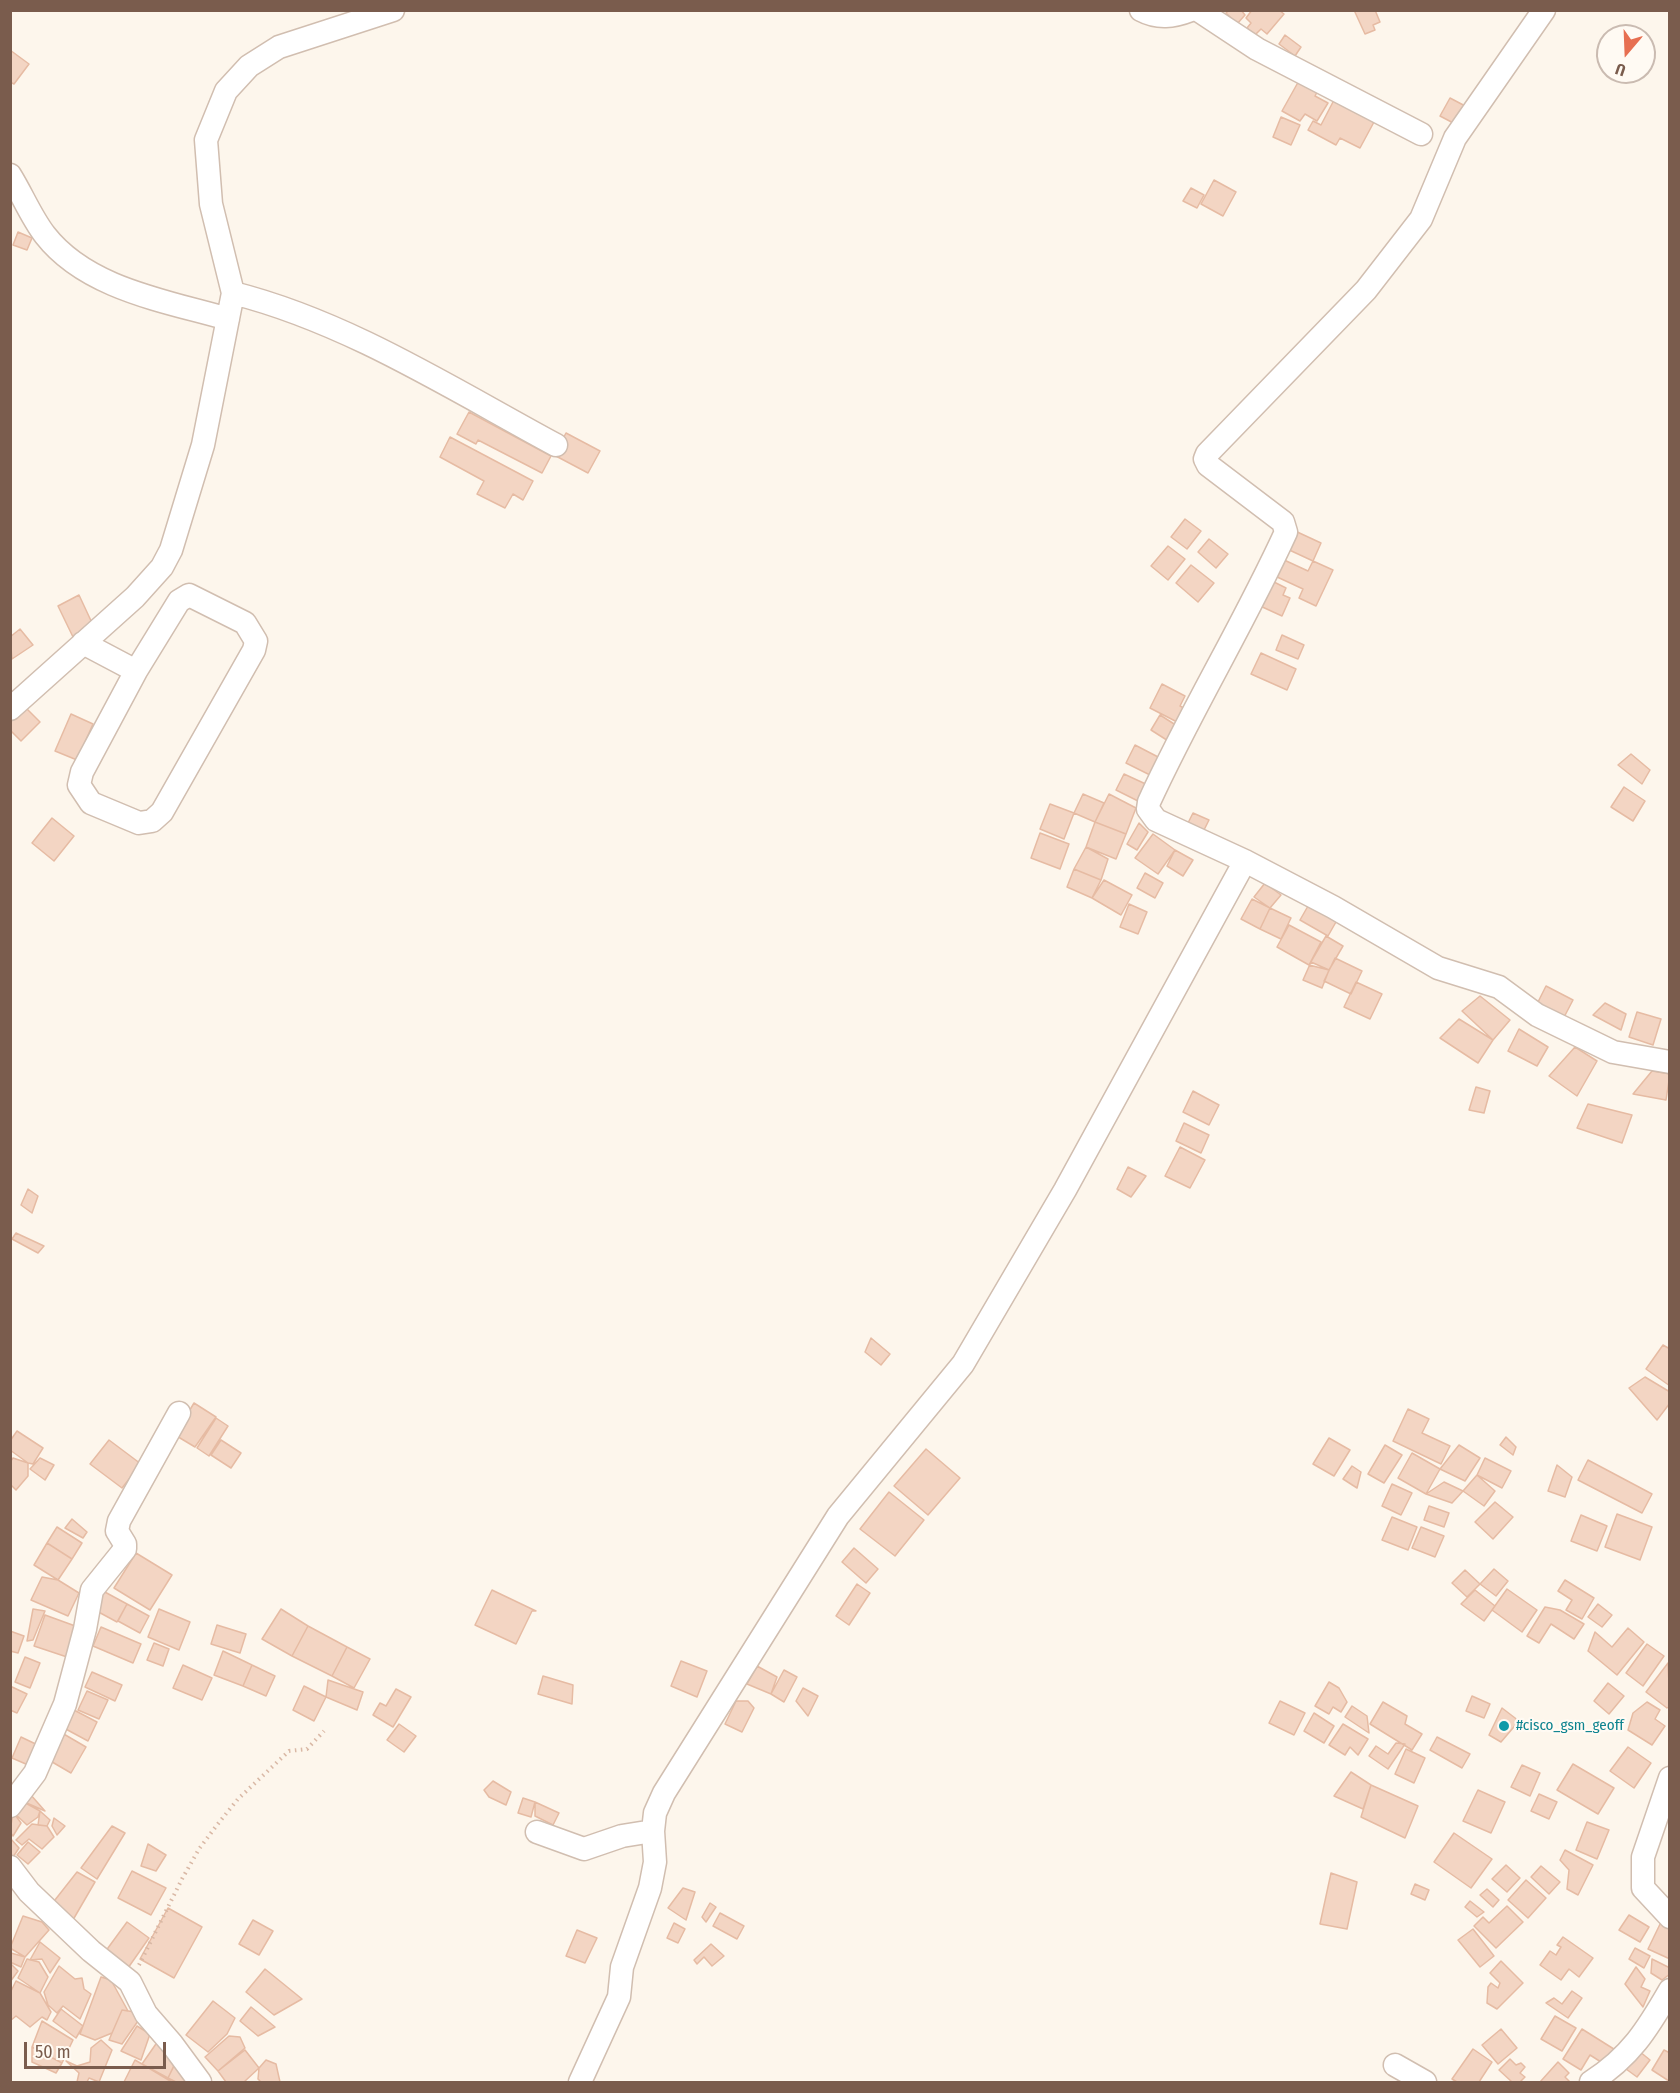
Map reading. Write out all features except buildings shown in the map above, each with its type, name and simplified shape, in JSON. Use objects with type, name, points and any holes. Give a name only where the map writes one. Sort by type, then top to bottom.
[{"type":"street","points":[[10,709],[135,597],[162,567],[171,550],[203,445],[233,293],[211,204],[206,140],[226,91],[249,66],[279,47],[393,10]]},
{"type":"street","points":[[1141,10],[1151,16],[1166,17],[1191,10]]},
{"type":"street","points":[[1198,10],[1257,49],[1420,134]]},
{"type":"street","points":[[1544,10],[1455,138],[1421,219],[1366,290],[1207,454],[1205,459],[1208,465],[1283,522],[1286,532],[1243,621],[1171,753],[1148,809],[1156,820],[1245,861],[1333,907],[1438,968],[1499,987],[1537,1015],[1613,1052],[1670,1062]]},
{"type":"street","points":[[10,175],[44,233],[78,266],[107,281],[228,319]]},
{"type":"street","points":[[233,293],[278,305],[382,352],[556,445]]},
{"type":"street","points":[[189,596],[245,624],[256,641],[254,650],[162,812],[152,820],[139,823],[91,803],[79,785],[82,772],[136,671],[179,602],[189,596]]},
{"type":"street","points":[[83,643],[136,671]]},
{"type":"street","points":[[580,2082],[620,1997],[622,1967],[653,1872],[653,1831],[656,1813],[664,1793],[838,1516],[963,1364],[1065,1190],[1245,861]]},
{"type":"street","points":[[10,1806],[35,1773],[65,1704],[85,1629],[92,1590],[125,1548],[117,1531],[119,1521],[179,1413]]},
{"type":"street","points":[[1670,1778],[1643,1857],[1642,1888],[1670,1917]]},
{"type":"street","points":[[537,1832],[584,1849],[622,1836],[653,1831]]},
{"type":"street","points":[[13,1877],[91,1951],[130,1982],[146,2014],[200,2082]]},
{"type":"street","points":[[1591,2082],[1616,2066],[1663,2018],[1670,1990]]},
{"type":"street","points":[[1395,2065],[1425,2082]]},
{"type":"path","points":[[130,1982],[199,1849],[238,1799],[289,1751],[307,1749],[324,1731]]},
{"type":"place","name":"#cisco_gsm_geoff","points":[[1504,1726]]}]
